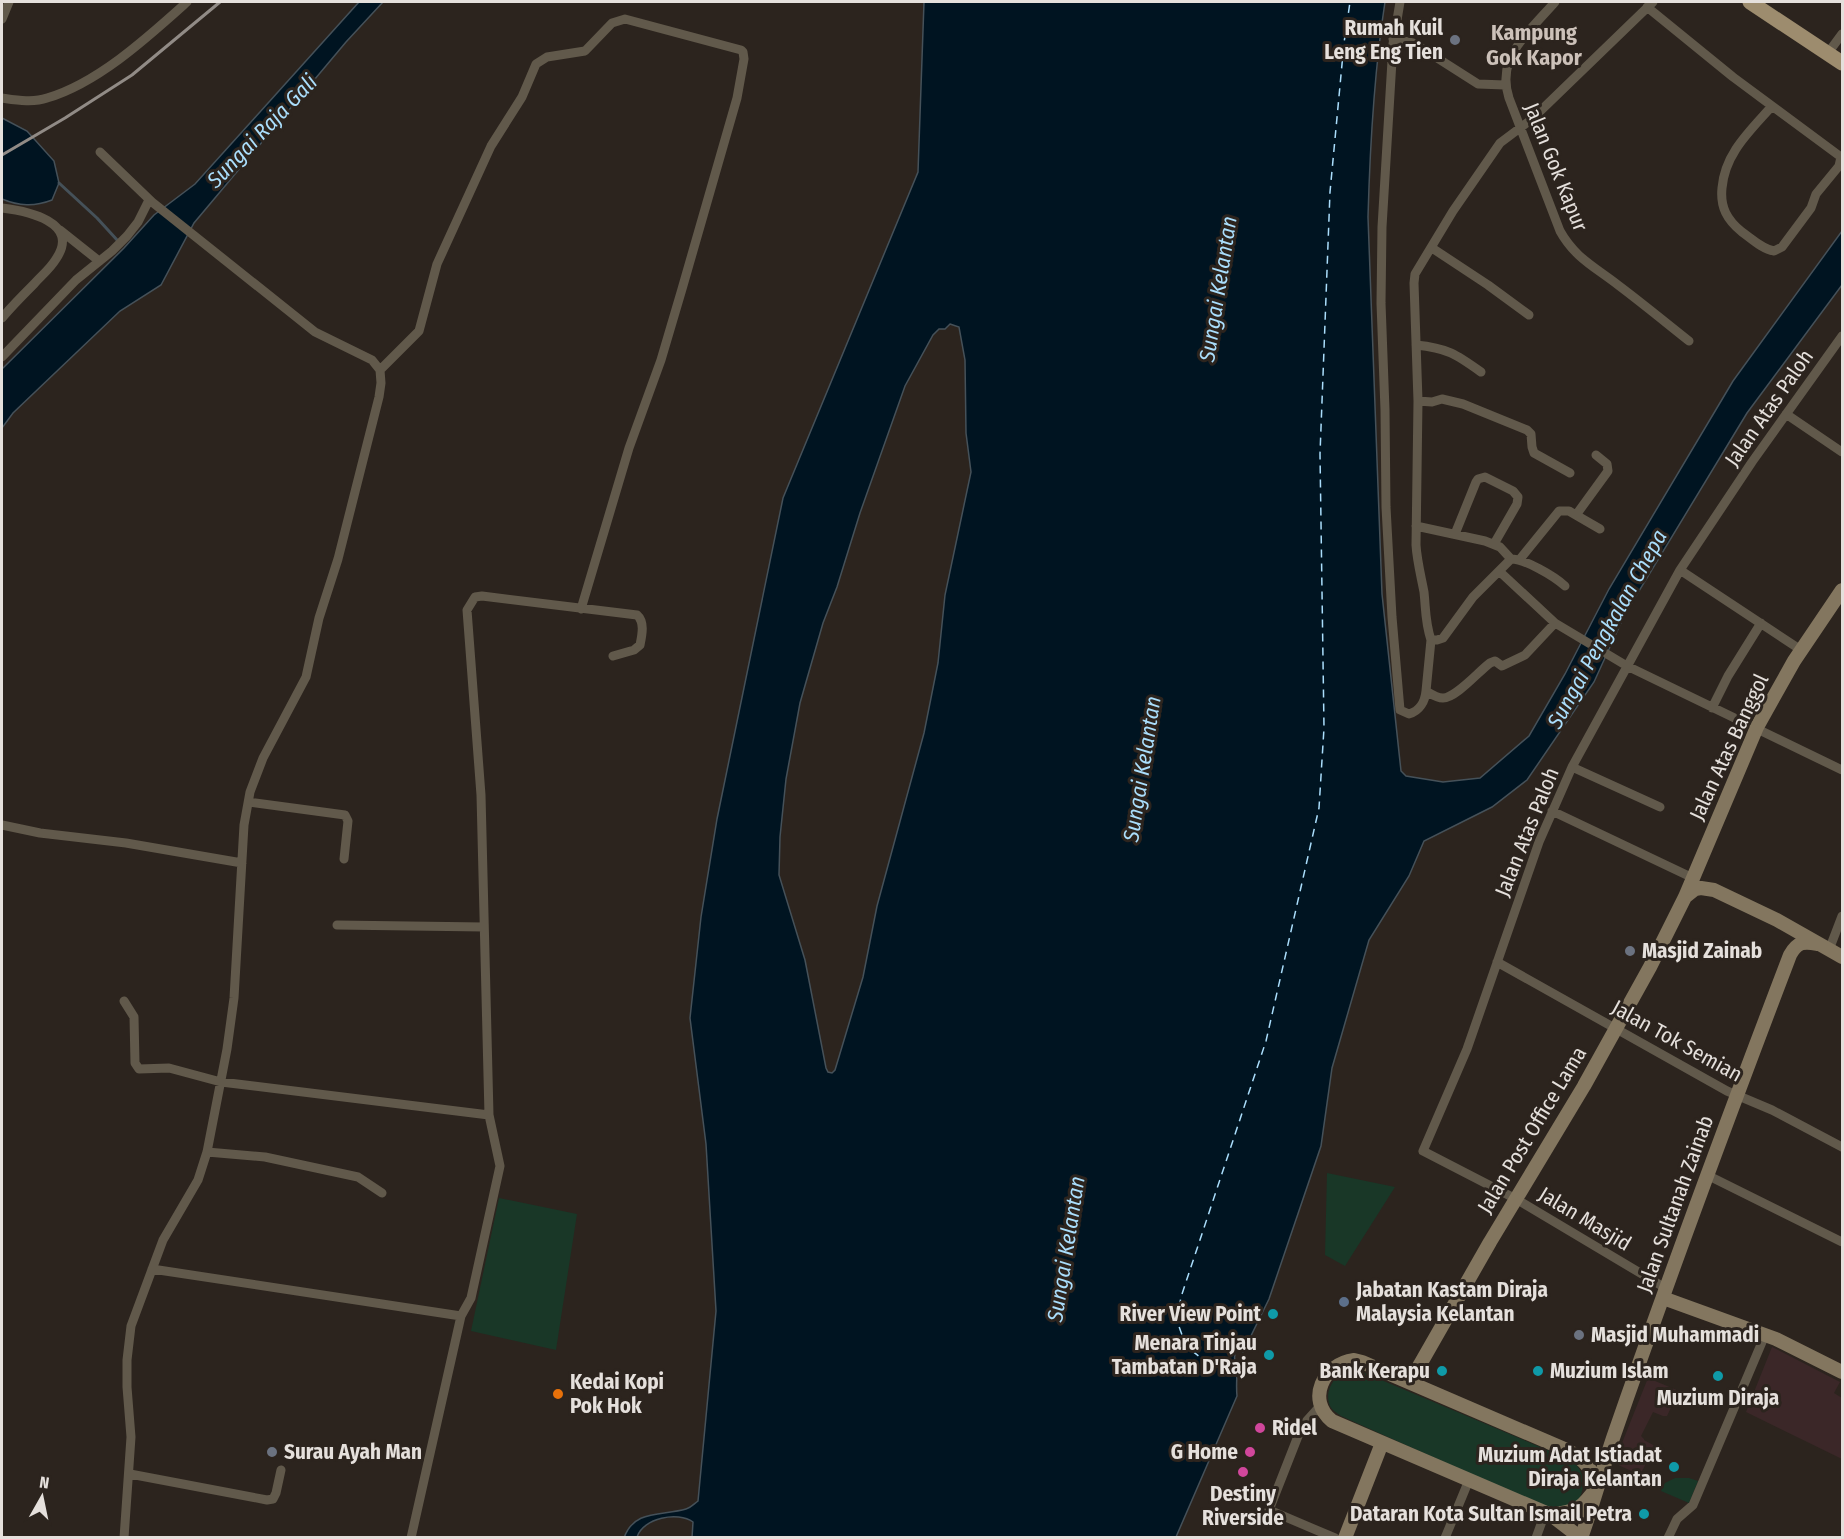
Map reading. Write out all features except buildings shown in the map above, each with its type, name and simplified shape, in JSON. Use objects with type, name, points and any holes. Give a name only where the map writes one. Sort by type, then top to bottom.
[{"type":"main road","points":[[1753,3],[1842,63]]},
{"type":"main road","name":"Jalan Atas Banggol","points":[[1685,897],[1756,728],[1787,672],[1842,590]]},
{"type":"main road","points":[[1706,849],[1705,871],[1714,890]]},
{"type":"main road","points":[[1685,897],[1695,889],[1714,890],[1776,920],[1842,957]]},
{"type":"main road","name":"Jalan Post Office Lama","points":[[1410,1382],[1584,1086],[1650,967],[1685,897]]},
{"type":"main road","points":[[1776,920],[1786,930],[1790,954]]},
{"type":"main road","points":[[1790,954],[1793,948],[1800,943],[1808,942],[1823,947]]},
{"type":"main road","name":"Jalan Sultanah Zainab","points":[[1579,1538],[1593,1506],[1597,1487],[1707,1175],[1790,954]]},
{"type":"main road","points":[[1665,1293],[1783,1342],[1842,1372]]},
{"type":"main road","points":[[1548,1514],[1577,1509],[1597,1487],[1589,1467],[1569,1451],[1362,1362],[1345,1361],[1337,1365],[1325,1378],[1315,1411],[1332,1421],[1548,1514],[1579,1538]]},
{"type":"main road","points":[[1344,1538],[1382,1443]]},
{"type":"street","points":[[2,19],[9,2]]},
{"type":"street","points":[[2,98],[24,101],[47,99],[83,83],[102,72],[186,2]]},
{"type":"street","points":[[1400,2],[1394,39],[1381,303],[1386,507],[1392,617],[1400,710],[1409,714],[1418,710],[1426,697],[1431,640],[1426,624],[1424,595],[1418,566],[1416,526],[1418,401],[1414,277],[1453,211],[1500,143],[1520,128],[1650,4],[1772,106],[1839,155],[1842,160],[1816,194],[1811,208],[1782,247],[1774,251],[1763,247],[1740,230],[1724,213],[1721,202],[1722,178],[1732,154],[1772,106]]},
{"type":"street","name":"Jalan Gok Kapur","points":[[1555,2],[1519,45],[1509,61],[1505,85],[1560,231],[1567,245],[1581,259],[1689,340]]},
{"type":"street","points":[[380,370],[419,331],[438,263],[491,146],[522,97],[539,61],[547,57],[585,51],[612,23],[625,19],[738,48],[743,52],[744,59],[737,98],[686,278],[661,360],[629,448],[581,609]]},
{"type":"street","points":[[1828,53],[1842,34]]},
{"type":"street","points":[[1394,39],[1413,43],[1478,84],[1505,85]]},
{"type":"street","points":[[100,152],[150,201],[315,332],[372,360],[380,370],[381,382],[380,397],[306,677],[263,758],[249,802],[244,825],[234,998],[207,1152],[198,1180],[163,1240],[131,1326],[127,1360],[131,1437],[130,1474],[124,1538]]},
{"type":"street","points":[[2,357],[76,280],[127,236],[150,201]]},
{"type":"street","points":[[2,208],[39,216],[99,261]]},
{"type":"street","points":[[2,318],[58,258],[62,239],[60,230]]},
{"type":"street","points":[[1432,248],[1529,315]]},
{"type":"street","name":"Jalan Atas Paloh","points":[[1423,1151],[1467,1049],[1539,842],[1572,767],[1680,570],[1842,336]]},
{"type":"street","points":[[1416,345],[1431,346],[1454,353],[1481,372]]},
{"type":"street","points":[[1418,401],[1432,402],[1442,399],[1463,404],[1527,430],[1532,434],[1534,453],[1570,473]]},
{"type":"street","points":[[1786,414],[1842,452]]},
{"type":"street","points":[[1576,515],[1608,471],[1607,464],[1596,455]]},
{"type":"street","points":[[1455,534],[1476,482],[1485,477],[1513,491],[1518,497],[1517,504],[1494,544]]},
{"type":"street","points":[[1431,640],[1443,638],[1473,597],[1499,571],[1515,559],[1559,511],[1566,509],[1600,529]]},
{"type":"street","points":[[1416,526],[1494,544],[1515,559],[1559,580],[1565,586]]},
{"type":"street","points":[[1680,570],[1801,650]]},
{"type":"street","points":[[1499,571],[1555,624],[1627,666],[1842,770]]},
{"type":"street","points":[[411,1538],[461,1316],[471,1298],[500,1166],[489,1115],[481,795],[467,610],[475,597],[482,596],[634,614],[640,618],[642,624],[638,648],[613,656]]},
{"type":"street","points":[[1712,708],[1728,676],[1761,623]]},
{"type":"street","points":[[1426,691],[1441,698],[1447,698],[1456,693],[1490,663],[1495,661],[1502,666],[1525,655],[1555,624]]},
{"type":"street","points":[[1572,767],[1660,807]]},
{"type":"street","points":[[249,802],[345,815],[348,822],[344,860]]},
{"type":"street","points":[[1552,811],[1692,878]]},
{"type":"street","points":[[2,825],[40,833],[126,843],[243,863]]},
{"type":"street","points":[[1823,947],[1842,916]]},
{"type":"street","points":[[337,925],[484,927]]},
{"type":"street","name":"Jalan Tok Semian","points":[[1497,962],[1727,1091],[1772,1110],[1842,1147]]},
{"type":"street","points":[[124,1001],[134,1017],[135,1063],[142,1069],[169,1068],[220,1082],[489,1115]]},
{"type":"street","name":"Jalan Masjid","points":[[1423,1151],[1516,1199],[1665,1293]]},
{"type":"street","points":[[207,1152],[265,1157],[358,1177],[382,1193]]},
{"type":"street","points":[[1707,1175],[1842,1242]]},
{"type":"street","points":[[152,1269],[461,1316]]},
{"type":"street","points":[[1668,1538],[1675,1522],[1695,1503],[1765,1335]]},
{"type":"street","points":[[1315,1411],[1302,1426],[1269,1510],[1335,1538]]},
{"type":"street","points":[[130,1474],[267,1500],[273,1499],[276,1493],[281,1470]]},
{"type":"street","points":[[1445,1538],[1469,1480]]},
{"type":"street","points":[[1536,1538],[1548,1514]]},
{"type":"shaded area","points":[[1772,1347],[1840,1382],[1834,1393],[1842,1398],[1842,1459],[1746,1412]]},
{"type":"shaded area","points":[[1648,1378],[1679,1391],[1667,1416],[1653,1412],[1641,1436],[1655,1446],[1640,1475],[1614,1463]]},
{"type":"green space","points":[[1327,1173],[1395,1187],[1345,1266],[1325,1255]]},
{"type":"green space","points":[[499,1198],[577,1214],[556,1350],[471,1331]]},
{"type":"green space","points":[[1352,1369],[1569,1460],[1581,1471],[1583,1488],[1579,1498],[1576,1503],[1564,1508],[1542,1506],[1341,1416],[1330,1406],[1328,1394],[1337,1377]]},
{"type":"green space","points":[[1675,1478],[1689,1478],[1698,1481],[1689,1503],[1661,1491],[1665,1483]]},
{"type":"water","name":"Sungai Raja Gali","points":[[359,2],[383,2],[346,42],[194,223],[161,285],[120,311],[13,413],[2,428],[2,369],[124,248],[154,215],[195,184]]},
{"type":"water","points":[[924,2],[1385,2],[1373,109],[1368,217],[1382,594],[1401,771],[1406,776],[1443,782],[1480,778],[1529,736],[1565,674],[1609,589],[1733,381],[1842,231],[1842,285],[1747,413],[1625,614],[1594,682],[1527,780],[1492,807],[1424,841],[1409,876],[1369,940],[1332,1068],[1321,1146],[1269,1299],[1243,1352],[1237,1349],[1235,1358],[1237,1396],[1176,1537],[692,1538],[693,1522],[679,1517],[670,1517],[646,1525],[637,1537],[624,1538],[635,1522],[642,1518],[686,1509],[698,1501],[716,1311],[706,1144],[690,1018],[701,917],[717,819],[783,498],[918,172]],"holes":[[[950,324],[959,327],[965,360],[966,433],[971,472],[945,595],[938,663],[924,733],[877,906],[863,977],[835,1070],[832,1073],[826,1068],[805,960],[779,875],[786,779],[800,703],[823,623],[905,386],[933,335]]]},
{"type":"water","points":[[2,118],[27,131],[54,161],[59,183],[52,200],[27,205],[2,199]]},
{"type":"waterway","points":[[59,183],[118,241]]},
{"type":"ferry route","points":[[1236,1374],[1205,1361],[1186,1346],[1177,1321],[1181,1297],[1266,1041],[1319,808],[1324,728],[1320,454],[1330,192],[1350,2]]},
{"type":"railway","points":[[2,155],[132,75],[220,2]]},
{"type":"place","name":"Rumah Kuil Leng Eng Tien","points":[[1455,40]]},
{"type":"place","name":"Masjid Zainab","points":[[1630,951]]},
{"type":"place","name":"Jabatan Kastam Diraja Malaysia Kelantan","points":[[1344,1302]]},
{"type":"place","name":"River View Point","points":[[1273,1314]]},
{"type":"place","name":"Masjid Muhammadi","points":[[1579,1335]]},
{"type":"place","name":"Menara Tinjau Tambatan D'Raja","points":[[1269,1355]]},
{"type":"place","name":"Bank Kerapu","points":[[1442,1371]]},
{"type":"place","name":"Muzium Islam","points":[[1538,1371]]},
{"type":"place","name":"Muzium Diraja","points":[[1718,1376]]},
{"type":"place","name":"Kedai Kopi Pok Hok","points":[[558,1394]]},
{"type":"place","name":"Ridel","points":[[1260,1428]]},
{"type":"place","name":"Surau Ayah Man","points":[[272,1452]]},
{"type":"place","name":"G Home","points":[[1250,1452]]},
{"type":"place","name":"Muzium Adat Istiadat Diraja Kelantan","points":[[1674,1467]]},
{"type":"place","name":"Destiny Riverside","points":[[1243,1472]]},
{"type":"place","name":"Dataran Kota Sultan Ismail Petra","points":[[1644,1514]]},
{"type":"district","name":"Kampung Gok Kapor","points":[[1534,44]]},
{"type":"water label","name":"Sungai Kelantan","points":[[1218,289]]},
{"type":"water label","name":"Sungai Pengkalan Chepa","points":[[1607,629]]},
{"type":"water label","name":"Sungai Kelantan","points":[[1142,769]]},
{"type":"water label","name":"Sungai Kelantan","points":[[1066,1249]]}]
